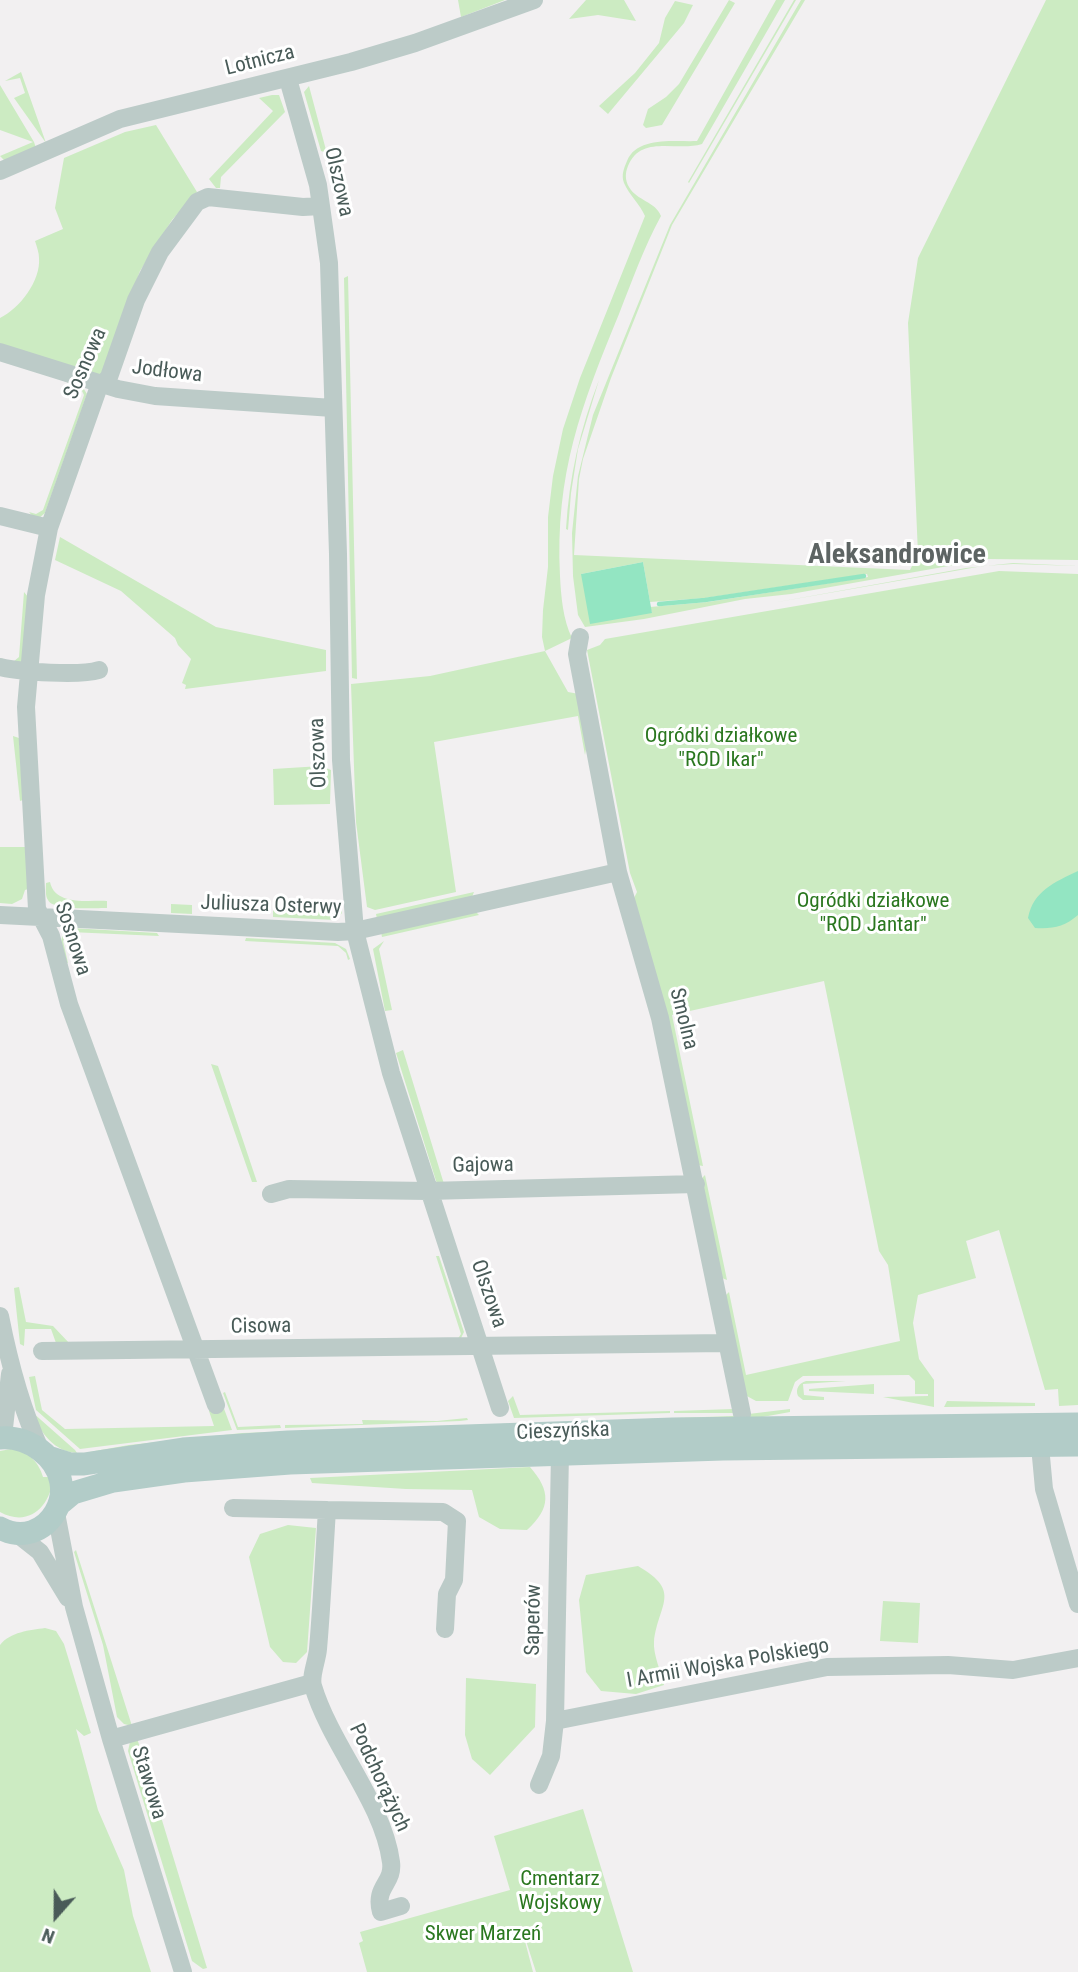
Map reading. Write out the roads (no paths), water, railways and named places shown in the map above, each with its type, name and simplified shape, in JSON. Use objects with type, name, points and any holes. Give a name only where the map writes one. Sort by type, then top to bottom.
[{"type":"main road","name":"Cieszyńska","points":[[0,1438],[22,1440],[46,1455],[70,1464],[84,1464],[236,1444],[673,1429],[1078,1424]]},
{"type":"main road","name":"Cieszyńska","points":[[8,1531],[39,1528],[74,1493],[88,1487],[184,1471],[290,1463],[723,1448],[1078,1445]]},
{"type":"main road","points":[[46,1455],[62,1479],[58,1508]]},
{"type":"street","name":"Lotnicza","points":[[0,170],[120,119],[288,79],[415,43],[534,0]]},
{"type":"street","name":"Olszowa","points":[[288,79],[318,185],[329,263],[341,760],[355,931],[388,1060],[500,1408]]},
{"type":"street","name":"Sosnowa","points":[[216,1405],[69,1004],[51,936],[40,917],[35,891],[26,738],[28,673],[36,594],[49,528],[98,389],[109,377],[136,300],[172,234],[197,202],[208,197],[303,207],[321,206]]},
{"type":"street","name":"Jodłowa","points":[[0,352],[155,397],[333,408]]},
{"type":"street","points":[[0,516],[49,528]]},
{"type":"street","name":"Smolna","points":[[580,637],[577,654],[618,872],[660,1018],[741,1414]]},
{"type":"street","points":[[0,667],[28,673],[86,673],[99,670]]},
{"type":"street","name":"Juliusza Osterwy","points":[[0,915],[355,931],[618,872]]},
{"type":"street","name":"Gajowa","points":[[271,1194],[289,1189],[428,1191],[696,1184]]},
{"type":"street","points":[[0,1316],[6,1358],[4,1428],[0,1438]]},
{"type":"street","points":[[481,1346],[727,1343]]},
{"type":"street","name":"Cisowa","points":[[42,1351],[481,1346]]},
{"type":"street","points":[[6,1358],[33,1433],[46,1455]]},
{"type":"street","points":[[1040,1446],[1044,1489],[1078,1604]]},
{"type":"street","name":"Saperów","points":[[539,1785],[551,1756],[555,1721],[560,1453]]},
{"type":"street","name":"Stawowa","points":[[58,1508],[74,1607],[111,1739],[183,1972]]},
{"type":"street","points":[[233,1508],[443,1512],[457,1521],[454,1580],[447,1594],[444,1629]]},
{"type":"street","points":[[111,1739],[312,1683],[318,1653],[327,1510]]},
{"type":"street","name":"Stawowa","points":[[8,1531],[40,1552],[74,1607]]},
{"type":"street","name":"I Armii Wojska Polskiego","points":[[555,1721],[827,1667],[948,1665],[1013,1670],[1078,1658]]},
{"type":"street","name":"Podchorążych","points":[[312,1683],[334,1736],[381,1824],[391,1864],[390,1877],[379,1896],[381,1912],[401,1906]]},
{"type":"waterway","points":[[659,604],[705,600],[864,576]]},
{"type":"district","name":"Aleksandrowice","points":[[897,556]]},
{"type":"park label","name":"Ogródki działkowe \"ROD Ikar\"","points":[[721,749]]},
{"type":"park label","name":"Ogródki działkowe \"ROD Jantar\"","points":[[873,914]]},
{"type":"park label","name":"Cmentarz Wojskowy","points":[[560,1892]]},
{"type":"park label","name":"Skwer Marzeń","points":[[483,1935]]}]
